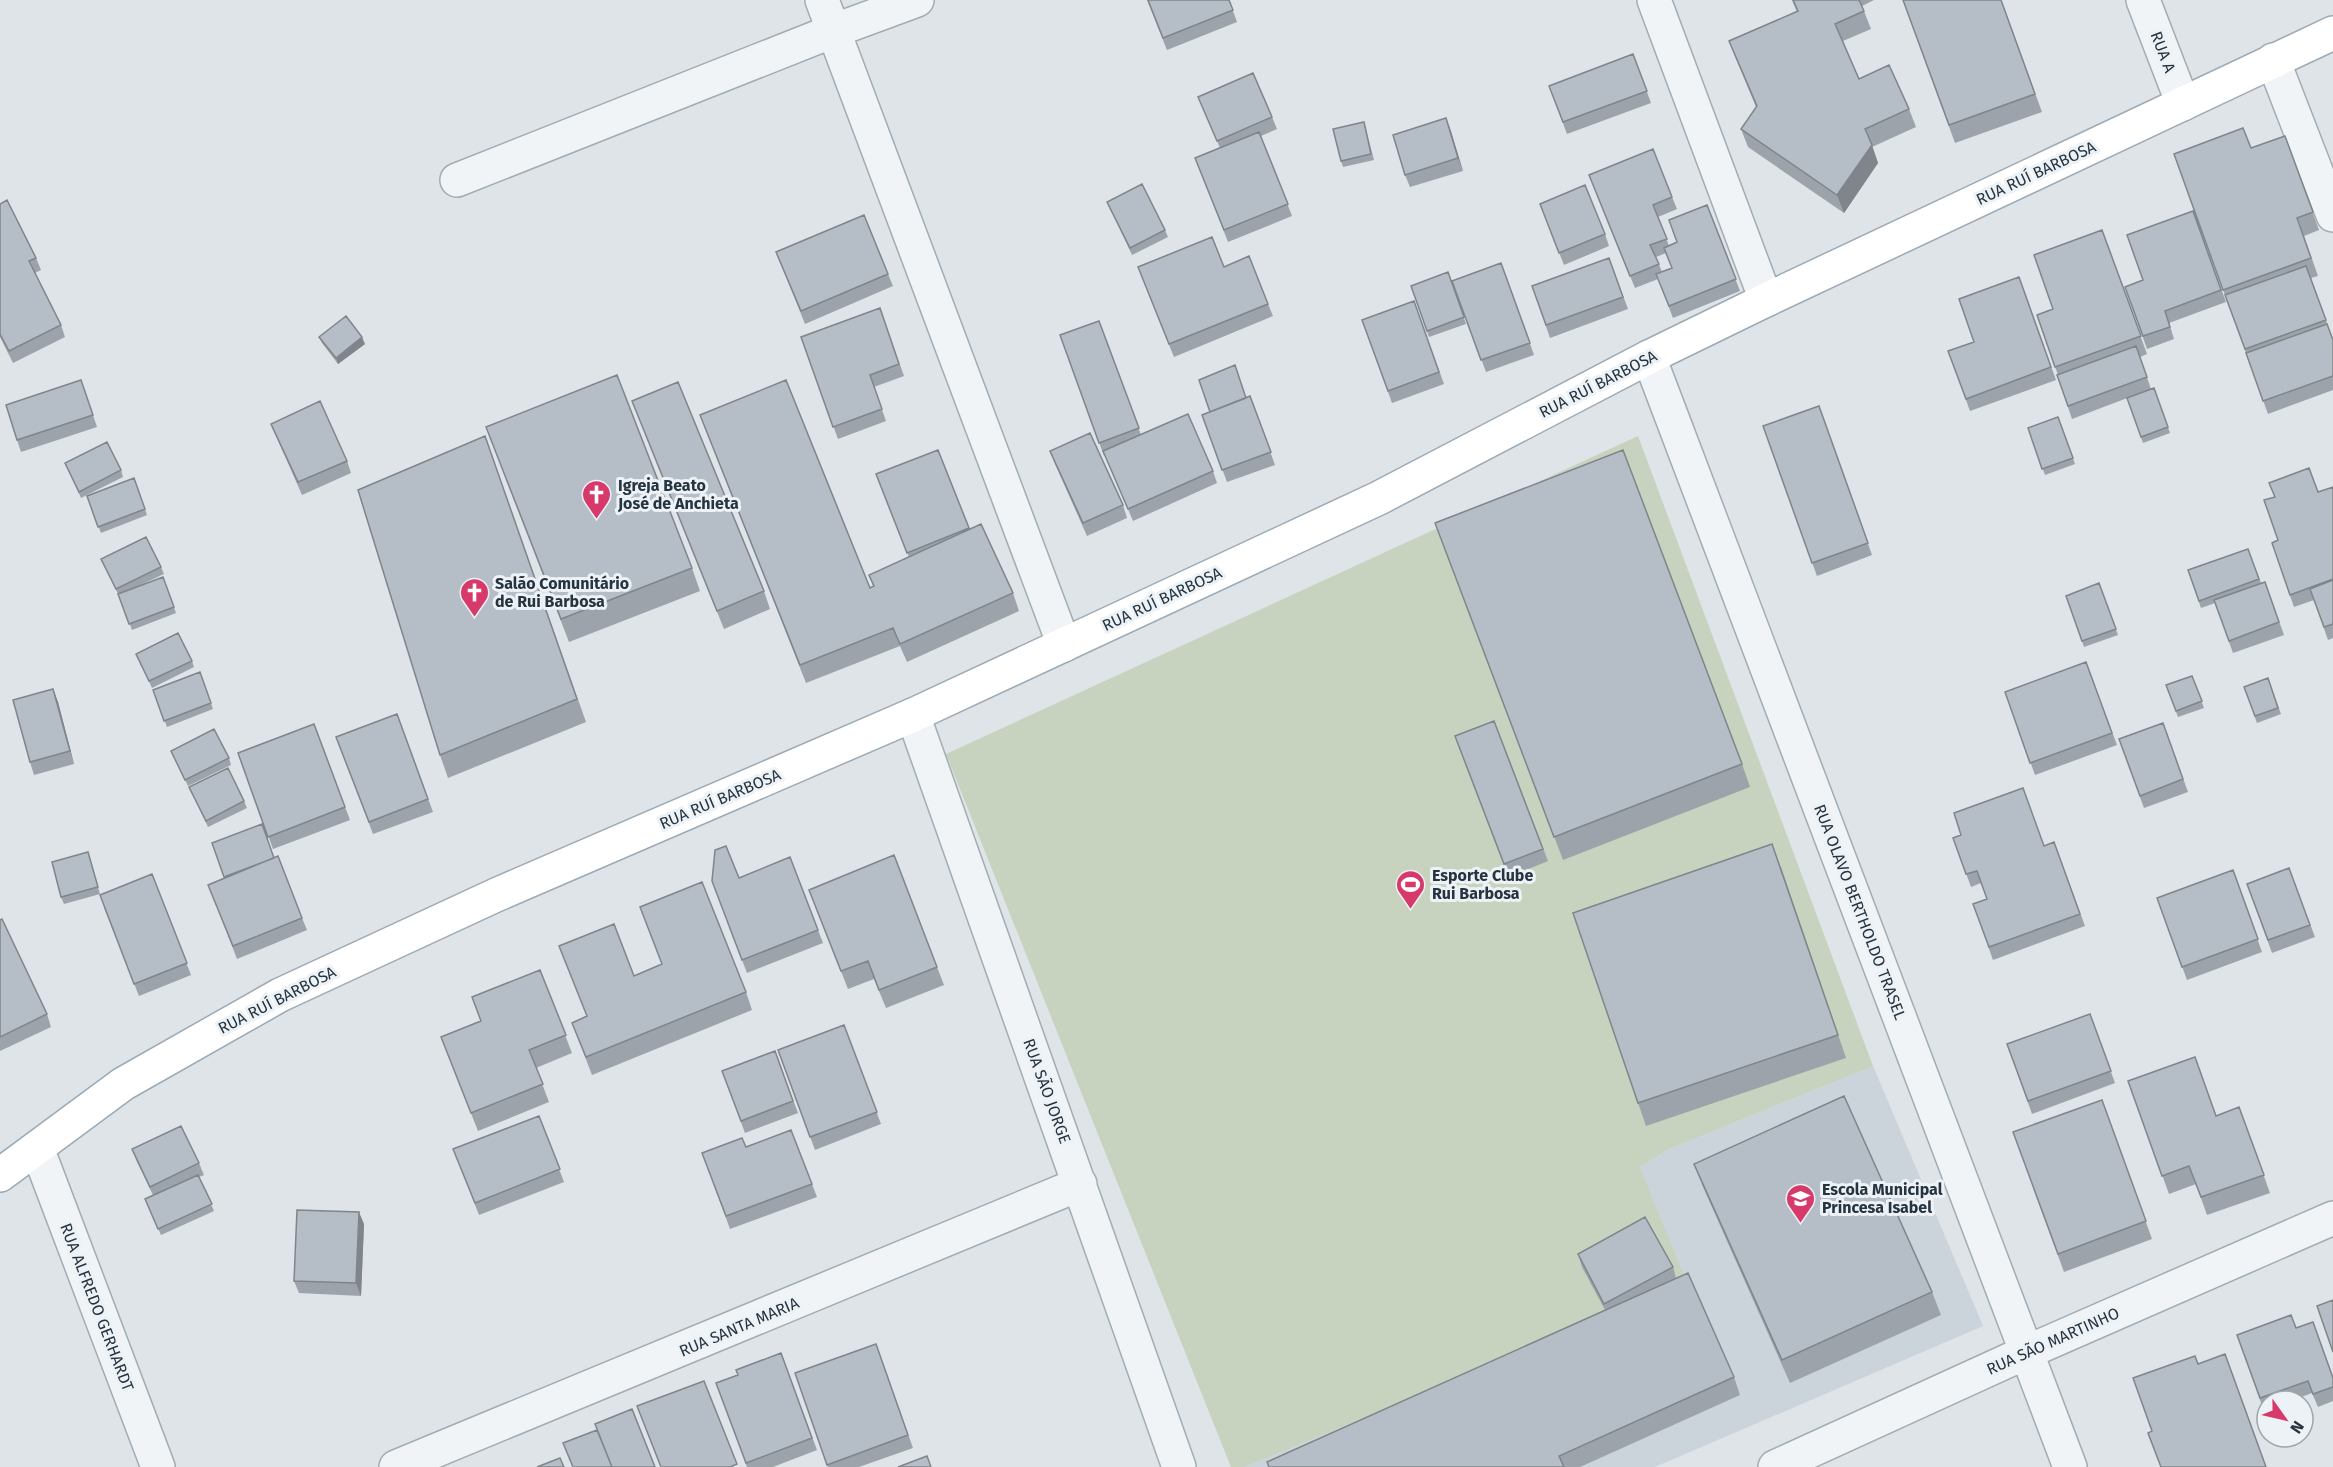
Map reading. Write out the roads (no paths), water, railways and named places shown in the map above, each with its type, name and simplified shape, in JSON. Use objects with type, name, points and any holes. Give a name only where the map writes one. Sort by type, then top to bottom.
[{"type":"main road","name":"RUA RUÍ BARBOSA","points":[[0,1175],[123,1084],[280,995],[496,896],[914,715],[1379,498],[1649,357],[2333,33]]},
{"type":"street","points":[[822,0],[1064,645]]},
{"type":"street","points":[[458,180],[833,31],[918,0]]},
{"type":"street","points":[[1654,0],[1766,300]]},
{"type":"street","name":"RUA A","points":[[2143,0],[2183,104]]},
{"type":"street","points":[[2273,60],[2333,215]]},
{"type":"street","name":"RUA OLAVO BERTHOLDO TRASEL","points":[[1649,357],[2070,1467]]},
{"type":"street","name":"RUA SÃO JORGE","points":[[914,715],[1179,1467]]},
{"type":"street","name":"RUA ALFREDO GERHARDT","points":[[37,1148],[158,1467]]},
{"type":"street","name":"RUA SANTA MARIA","points":[[396,1467],[1080,1184]]},
{"type":"street","name":"RUA SÃO MARTINHO","points":[[1775,1467],[2027,1352],[2333,1218]]},
{"type":"place","name":"Igreja Beato José de Anchieta","points":[[597,520]]},
{"type":"place","name":"Salão Comunitário de Rui Barbosa","points":[[474,618]]},
{"type":"place","name":"Esporte Clube Rui Barbosa","points":[[1411,910]]},
{"type":"place","name":"Escola Municipal Princesa Isabel","points":[[1801,1224]]}]
